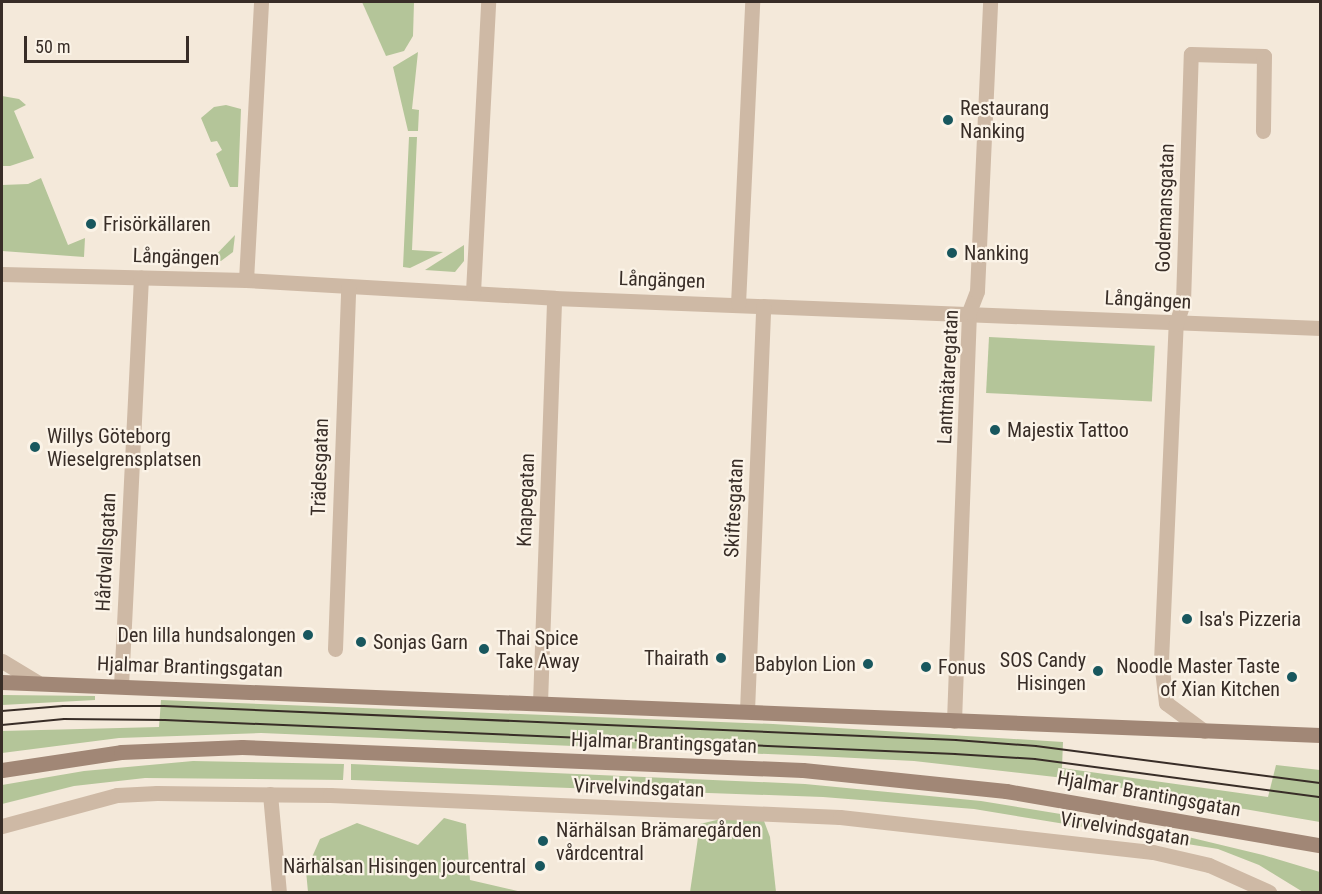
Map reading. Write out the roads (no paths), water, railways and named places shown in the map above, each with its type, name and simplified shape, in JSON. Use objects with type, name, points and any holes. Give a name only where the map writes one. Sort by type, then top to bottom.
[{"type":"main road","name":"Hjalmar Brantingsgatan","points":[[2,682],[1320,735]]},
{"type":"main road","name":"Hjalmar Brantingsgatan","points":[[2,770],[121,752],[242,747],[803,770],[1006,791],[1320,845]]},
{"type":"street","points":[[246,280],[261,2]]},
{"type":"street","points":[[473,292],[488,2]]},
{"type":"street","points":[[738,304],[752,2]]},
{"type":"street","name":"Lantmätaregatan","points":[[954,721],[969,312],[977,291],[990,2]]},
{"type":"street","name":"Godemansgatan","points":[[1204,731],[1166,703],[1162,690],[1176,324],[1183,302],[1191,54],[1264,56],[1263,131]]},
{"type":"street","name":"Långängen","points":[[2,274],[246,280],[554,298],[969,312],[1176,324],[1320,328]]},
{"type":"street","name":"Hårdvallsgatan","points":[[121,686],[141,277]]},
{"type":"street","name":"Trädesgatan","points":[[335,649],[348,286]]},
{"type":"street","name":"Knapegatan","points":[[540,703],[554,298]]},
{"type":"street","name":"Skiftesgatan","points":[[747,711],[764,306]]},
{"type":"street","name":"Hjalmar Brantingsgatan","points":[[2,661],[37,682]]},
{"type":"street","points":[[270,794],[279,892]]},
{"type":"street","name":"Virvelvindsgatan","points":[[2,826],[117,795],[270,794],[896,820],[1153,852],[1209,865],[1269,892]]},
{"type":"tram line","points":[[2,711],[63,706],[164,706],[956,740],[1036,746],[1320,783]]},
{"type":"tram line","points":[[2,725],[64,719],[165,720],[955,754],[1035,759],[1320,797]]},
{"type":"place","name":"Restaurang Nanking","points":[[948,120]]},
{"type":"place","name":"Frisörkällaren","points":[[91,224]]},
{"type":"place","name":"Nanking","points":[[952,253]]},
{"type":"place","name":"Majestix Tattoo","points":[[995,430]]},
{"type":"place","name":"Willys Göteborg Wieselgrensplatsen","points":[[35,447]]},
{"type":"place","name":"Isa's Pizzeria","points":[[1187,619]]},
{"type":"place","name":"Den lilla hundsalongen","points":[[308,635]]},
{"type":"place","name":"Sonjas Garn","points":[[361,642]]},
{"type":"place","name":"Thai Spice Take Away","points":[[484,649]]},
{"type":"place","name":"Thairath","points":[[721,658]]},
{"type":"place","name":"Babylon Lion","points":[[868,664]]},
{"type":"place","name":"Fonus","points":[[926,667]]},
{"type":"place","name":"SOS Candy Hisingen","points":[[1098,671]]},
{"type":"place","name":"Noodle Master Taste of Xian Kitchen","points":[[1292,677]]},
{"type":"place","name":"Närhälsan Brämaregården vårdcentral","points":[[543,841]]},
{"type":"place","name":"Närhälsan Hisingen jourcentral","points":[[540,866]]}]
